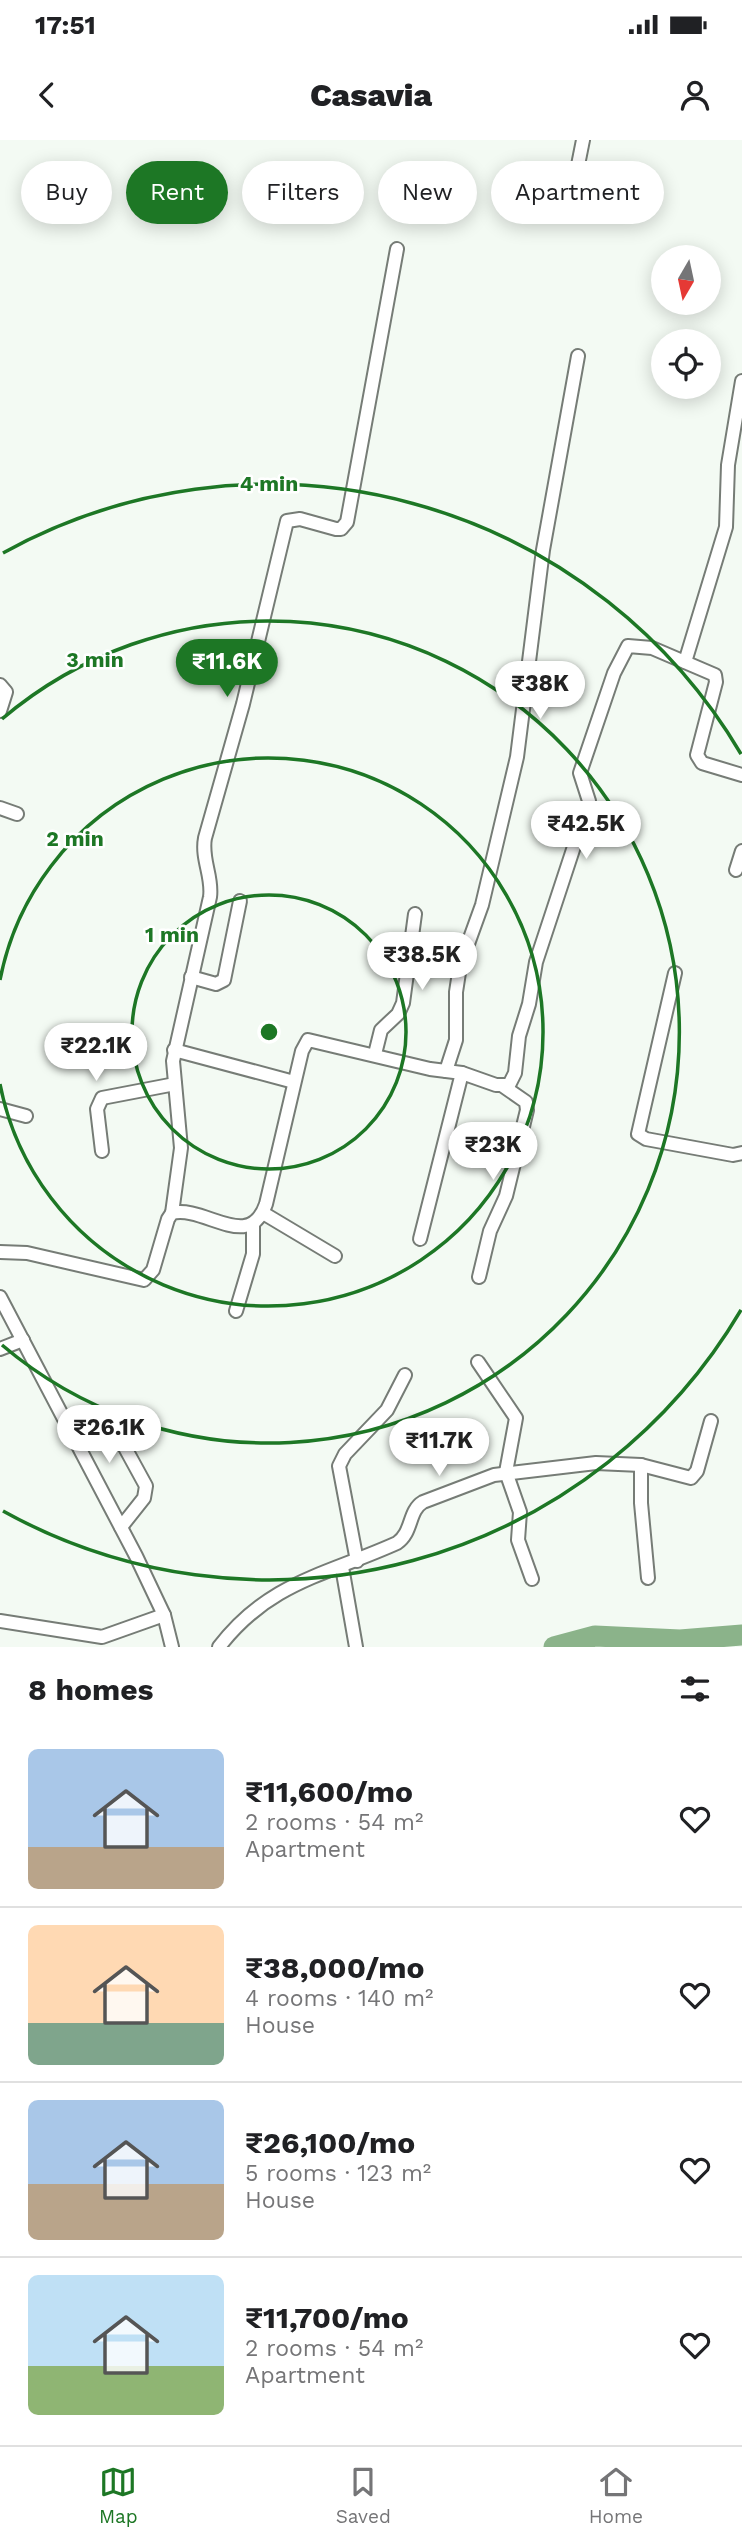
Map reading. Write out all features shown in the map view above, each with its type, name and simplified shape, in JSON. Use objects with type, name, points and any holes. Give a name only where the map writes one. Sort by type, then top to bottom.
[{"type":"street","points":[[579,161],[583,140]]},
{"type":"street","points":[[0,1252],[27,1253],[144,1280],[153,1270],[167,1219],[172,1213],[181,1148],[174,1051],[211,889],[202,854],[205,838],[243,704],[284,528],[293,519],[336,529],[341,529],[347,522],[397,249]]},
{"type":"street","points":[[446,1071],[456,1041],[456,992],[460,966],[482,905],[517,757],[543,550],[578,356]]},
{"type":"street","points":[[685,662],[726,527],[729,465],[742,381]]},
{"type":"street","points":[[503,1086],[509,1085],[515,1073],[519,1036],[529,1004],[536,962],[589,801],[580,773],[622,655],[628,646],[638,644],[717,678],[698,748],[699,760],[742,775]]},
{"type":"street","points":[[0,685],[6,692],[0,711]]},
{"type":"street","points":[[0,808],[17,814]]},
{"type":"street","points":[[736,870],[742,852]]},
{"type":"street","points":[[191,977],[216,984],[224,981],[240,901]]},
{"type":"street","points":[[374,1054],[381,1030],[398,1014],[403,1003],[415,914]]},
{"type":"street","points":[[675,973],[638,1134],[646,1139],[733,1155],[742,1153]]},
{"type":"street","points":[[172,1213],[187,1212],[237,1226],[253,1224],[263,1213],[302,1051],[309,1040],[355,1049],[462,1073],[503,1086],[526,1102],[527,1110],[506,1196],[490,1231],[479,1277]]},
{"type":"street","points":[[174,1051],[294,1082]]},
{"type":"street","points":[[420,1239],[462,1073]]},
{"type":"street","points":[[102,1152],[97,1110],[102,1098],[175,1084]]},
{"type":"street","points":[[0,1109],[26,1116]]},
{"type":"street","points":[[263,1213],[335,1256]]},
{"type":"street","points":[[236,1311],[253,1254],[253,1224]]},
{"type":"street","points":[[0,1297],[121,1527],[164,1615],[172,1647]]},
{"type":"street","points":[[0,1349],[23,1340]]},
{"type":"street","points":[[478,1362],[516,1418],[506,1472],[520,1512],[518,1540],[531,1579]]},
{"type":"street","points":[[357,1561],[340,1466],[345,1454],[387,1410],[405,1375]]},
{"type":"street","points":[[219,1647],[260,1603],[297,1583],[357,1561],[404,1539],[418,1505],[506,1472],[596,1463],[641,1465],[691,1478],[696,1471],[711,1421]]},
{"type":"street","points":[[111,1422],[146,1486],[144,1497],[121,1527]]},
{"type":"street","points":[[641,1465],[641,1503],[648,1578]]},
{"type":"street","points":[[342,1567],[356,1647]]},
{"type":"street","points":[[0,1621],[102,1637],[164,1615]]},
{"type":"waterway","points":[[554,1647],[595,1636],[680,1640],[742,1635]]}]
